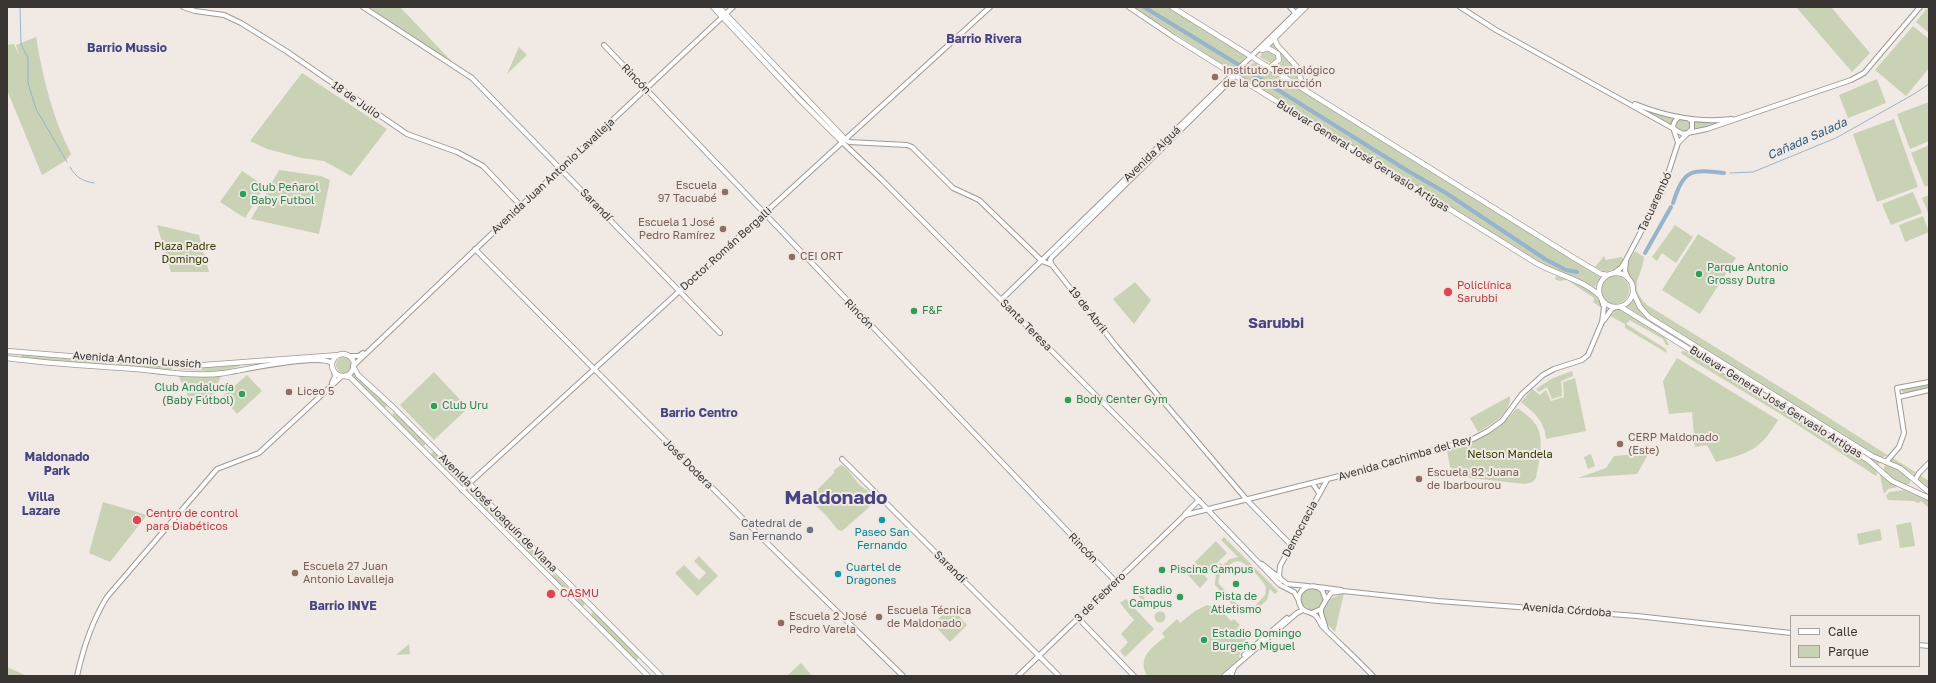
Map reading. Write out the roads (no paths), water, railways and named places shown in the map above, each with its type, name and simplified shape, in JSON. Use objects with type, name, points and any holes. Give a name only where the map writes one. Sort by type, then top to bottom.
[{"type":"main road","points":[[713,7],[724,16],[843,140]]},
{"type":"main road","points":[[718,7],[724,16]]},
{"type":"main road","name":"Bulevar General José Gervasio Artigas","points":[[1129,7],[1143,18],[1536,263],[1551,272],[1580,282],[1591,288],[1601,298]]},
{"type":"main road","points":[[1172,7],[1574,258],[1601,274],[1624,275],[1628,278],[1633,287],[1633,292],[1629,301],[1621,307],[1610,307],[1601,298],[1601,282],[1608,275]]},
{"type":"main road","points":[[1274,38],[1277,44],[1297,67],[1304,89]]},
{"type":"main road","points":[[1262,50],[1268,48],[1278,54],[1279,60],[1269,68]]},
{"type":"main road","name":"Bulevar General José Gervasio Artigas","points":[[1633,292],[1640,307],[1649,317],[1872,456],[1900,468],[1929,492]]},
{"type":"main road","name":"Bulevar General José Gervasio Artigas","points":[[1621,307],[1868,460],[1904,488],[1915,490],[1929,498]]},
{"type":"main road","name":"Avenida Antonio Lussich","points":[[7,351],[191,366],[339,355]]},
{"type":"main road","points":[[339,355],[349,356],[353,366],[351,371],[343,376],[334,372],[332,363],[339,355]]},
{"type":"main road","name":"Avenida Antonio Lussich","points":[[7,358],[104,367],[218,374],[259,366],[297,362],[325,360],[332,363]]},
{"type":"main road","name":"Avenida José Joaquín de Viana","points":[[353,366],[358,375],[393,407],[661,676]]},
{"type":"main road","name":"Avenida José Joaquín de Viana","points":[[343,376],[350,377],[648,676]]},
{"type":"main road","points":[[1879,470],[1886,462]]},
{"type":"main road","points":[[1904,488],[1911,486],[1915,480]]},
{"type":"street","name":"18 de Julio","points":[[183,7],[195,11],[224,15],[241,23],[286,51],[407,134],[456,152],[483,166],[521,206]]},
{"type":"street","name":"Avenida Juan Antonio Lavalleja","points":[[353,366],[733,7]]},
{"type":"street","name":"Doctor Román Bergalli","points":[[462,490],[990,7]]},
{"type":"street","points":[[1290,7],[1296,15]]},
{"type":"street","name":"Avenida Aiguá","points":[[1253,57],[1274,38],[1302,7]]},
{"type":"street","name":"Avenida Aiguá","points":[[1052,265],[1050,260],[1052,257],[1253,57],[1306,7]]},
{"type":"street","points":[[1460,7],[1496,30],[1684,134],[1707,129],[1838,86],[1864,73],[1920,7]]},
{"type":"street","name":"Sarandí","points":[[365,8],[472,78],[720,333]]},
{"type":"street","name":"Rincón","points":[[604,45],[1116,582]]},
{"type":"street","name":"Avenida Aiguá","points":[[1001,300],[1235,75]]},
{"type":"street","points":[[1611,93],[1656,112],[1689,119],[1720,120],[1740,118]]},
{"type":"street","points":[[1679,117],[1675,120],[1673,129],[1678,143],[1690,133],[1693,125],[1689,119]]},
{"type":"street","name":"19 de Abril","points":[[843,140],[907,145],[912,147],[953,188],[979,200],[1042,261],[1052,265],[1116,346],[1247,500],[1291,545]]},
{"type":"street","name":"Santa Teresa","points":[[843,140],[1262,564]]},
{"type":"street","points":[[851,149],[854,142]]},
{"type":"street","name":"Tacuarembó","points":[[1614,274],[1621,268],[1626,260],[1662,192],[1678,143]]},
{"type":"street","name":"José Dodera","points":[[476,249],[762,538],[903,676]]},
{"type":"street","points":[[1626,260],[1625,271],[1628,278]]},
{"type":"street","name":"Avenida Cachimba del Rey","points":[[1601,298],[1604,307],[1602,322]]},
{"type":"street","name":"Avenida Cachimba del Rey","points":[[1208,509],[1313,484],[1473,439],[1502,421],[1522,394],[1544,375],[1554,369],[1586,357],[1594,343],[1602,322],[1608,313],[1616,308]]},
{"type":"street","name":"Avenida Juan Antonio Lavalleja","points":[[349,356],[359,356],[373,346]]},
{"type":"street","points":[[324,392],[334,379],[334,372]]},
{"type":"street","points":[[74,676],[96,617],[107,597],[215,472],[221,467],[259,453],[343,376]]},
{"type":"street","points":[[1886,462],[1899,447],[1904,433],[1897,388],[1929,382]]},
{"type":"street","points":[[1899,397],[1929,390]]},
{"type":"street","name":"Sarandí","points":[[842,459],[1059,676]]},
{"type":"street","points":[[1915,480],[1919,473],[1929,463]]},
{"type":"street","name":"Democracia","points":[[1282,581],[1280,576],[1280,566],[1327,480]]},
{"type":"street","points":[[1313,484],[1319,493]]},
{"type":"street","points":[[1184,516],[1199,500]]},
{"type":"street","points":[[1218,519],[1217,512],[1222,506]]},
{"type":"street","name":"3 de Febrero","points":[[1018,676],[1184,516],[1208,509]]},
{"type":"street","points":[[1262,564],[1282,581],[1290,585],[1318,587],[1324,592],[1326,600]]},
{"type":"street","points":[[1262,564],[1280,585],[1294,592],[1303,610],[1312,613],[1373,676]]},
{"type":"street","points":[[1298,599],[1303,589],[1312,586]]},
{"type":"street","name":"Avenida Córdoba","points":[[1318,587],[1329,587],[1343,591],[1438,601],[1637,616],[1790,633]]},
{"type":"street","points":[[1326,629],[1321,610],[1332,592],[1343,591]]},
{"type":"street","points":[[1231,676],[1236,662],[1296,610],[1299,604]]},
{"type":"street","points":[[1224,676],[1297,613],[1303,610]]},
{"type":"street","points":[[1312,613],[1321,610]]},
{"type":"street","points":[[1078,618],[1134,676]]},
{"type":"street","points":[[77,676],[80,663]]},
{"type":"waterway","points":[[20,7],[21,44],[28,58],[28,83],[36,109],[67,162]]},
{"type":"waterway","points":[[1144,7],[1239,65]]},
{"type":"waterway","points":[[1246,70],[1446,193],[1545,259],[1566,270],[1577,272]]},
{"type":"waterway","name":"Cañada Salada","points":[[1730,173],[1753,172],[1836,138],[1929,84]]},
{"type":"waterway","points":[[70,167],[80,178],[94,183]]},
{"type":"waterway","points":[[1673,203],[1681,183],[1690,174],[1704,171],[1724,173]]},
{"type":"waterway","points":[[1645,253],[1671,207]]},
{"type":"place","name":"Instituto Tecnológico de la Construcción","points":[[1215,77]]},
{"type":"place","name":"Escuela 97 Tacuabé","points":[[725,192]]},
{"type":"place","name":"Club Peñarol Baby Futbol","points":[[243,194]]},
{"type":"place","name":"Escuela 1 José Pedro Ramírez","points":[[723,229]]},
{"type":"place","name":"CEI ORT","points":[[792,257]]},
{"type":"place","name":"Parque Antonio Grossy Dutra","points":[[1699,274]]},
{"type":"place","name":"Policlínica Sarubbi","points":[[1448,292]]},
{"type":"place","name":"F&F","points":[[914,311]]},
{"type":"place","name":"Liceo 5","points":[[289,392]]},
{"type":"place","name":"Club Andalucía (Baby Fútbol)","points":[[242,394]]},
{"type":"place","name":"Body Center Gym","points":[[1068,400]]},
{"type":"place","name":"Club Uru","points":[[434,406]]},
{"type":"place","name":"CERP Maldonado (Este)","points":[[1620,444]]},
{"type":"place","name":"Escuela 82 Juana de Ibarbourou","points":[[1419,479]]},
{"type":"place","name":"Centro de control para Diabéticos","points":[[137,520]]},
{"type":"place","name":"Paseo San Fernando","points":[[882,520]]},
{"type":"place","name":"Catedral de San Fernando","points":[[810,530]]},
{"type":"place","name":"Piscina Campus","points":[[1162,570]]},
{"type":"place","name":"Escuela 27 Juan Antonio Lavalleja","points":[[295,573]]},
{"type":"place","name":"Cuartel de Dragones","points":[[838,574]]},
{"type":"place","name":"Pista de Atletismo","points":[[1236,584]]},
{"type":"place","name":"CASMU","points":[[551,594]]},
{"type":"place","name":"Estadio Campus","points":[[1180,597]]},
{"type":"place","name":"Escuela Técnica de Maldonado","points":[[879,617]]},
{"type":"place","name":"Escuela 2 José Pedro Varela","points":[[781,623]]},
{"type":"place","name":"Estadio Domingo Burgeño Miguel","points":[[1204,640]]},
{"type":"district","name":"Barrio Rivera","points":[[984,39]]},
{"type":"district","name":"Barrio Mussio","points":[[127,48]]},
{"type":"district","name":"Sarubbi","points":[[1276,323]]},
{"type":"district","name":"Barrio Centro","points":[[699,413]]},
{"type":"district","name":"Maldonado Park","points":[[57,464]]},
{"type":"district","name":"Maldonado","points":[[836,498]]},
{"type":"district","name":"Villa Lazare","points":[[41,504]]},
{"type":"district","name":"Barrio INVE","points":[[343,606]]},
{"type":"park label","name":"Plaza Padre Domingo","points":[[185,253]]},
{"type":"park label","name":"Nelson Mandela","points":[[1510,455]]}]
